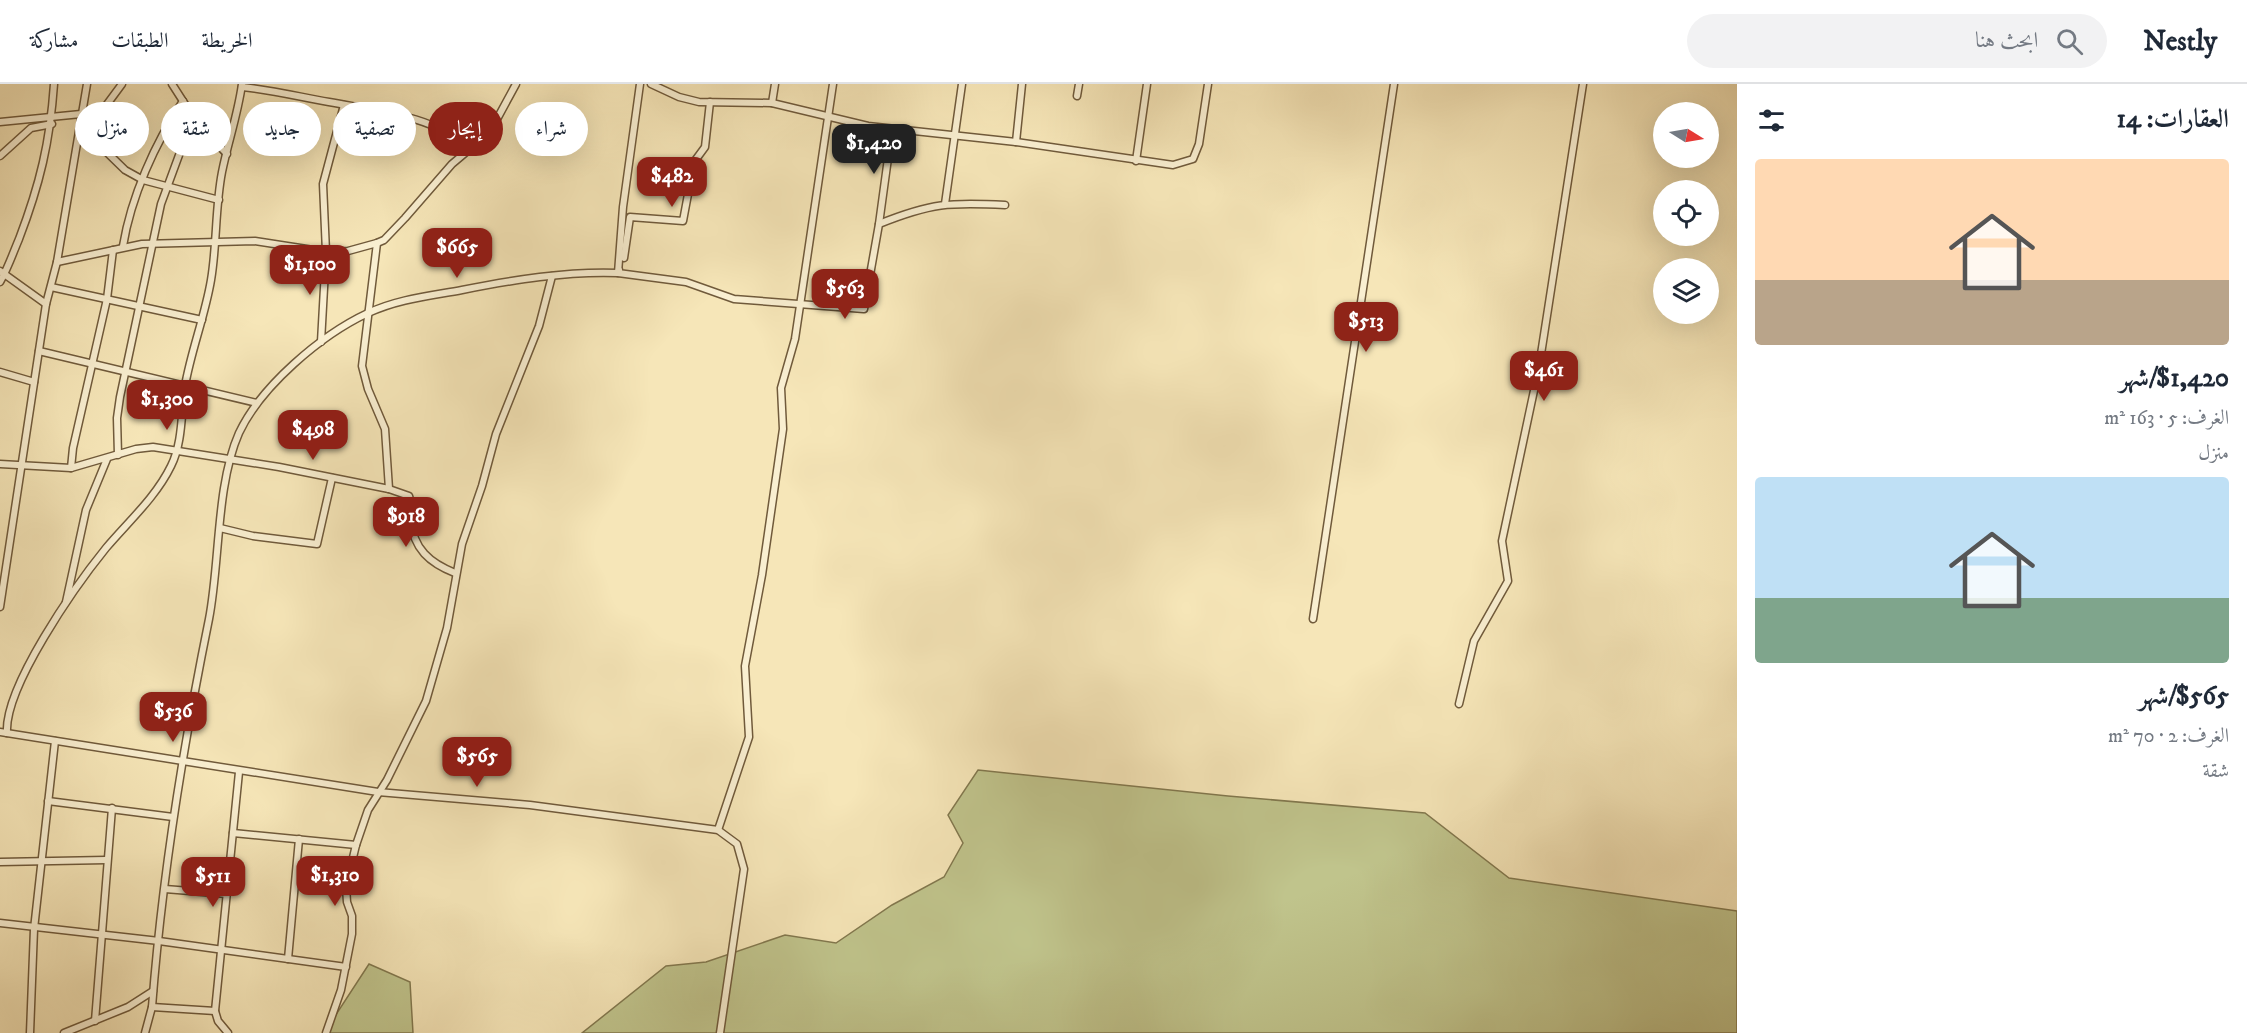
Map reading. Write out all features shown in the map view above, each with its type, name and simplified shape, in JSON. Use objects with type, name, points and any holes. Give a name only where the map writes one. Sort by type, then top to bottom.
[{"type":"street","points":[[0,282],[2,272],[31,208],[42,171],[52,124],[54,84]]},
{"type":"street","points":[[83,102],[87,84]]},
{"type":"street","points":[[109,102],[122,84]]},
{"type":"street","points":[[123,246],[126,226],[143,180],[183,101],[172,84]]},
{"type":"street","points":[[503,108],[516,84]]},
{"type":"street","points":[[618,273],[624,197],[640,84]]},
{"type":"street","points":[[651,84],[679,97],[710,102],[772,103],[798,107],[827,117],[892,129],[1016,142],[1173,165],[1193,159],[1199,144],[1208,84]]},
{"type":"street","points":[[772,103],[775,84]]},
{"type":"street","points":[[718,830],[749,737],[745,666],[762,575],[783,429],[781,388],[795,339],[801,304],[833,84]]},
{"type":"street","points":[[945,204],[962,84]]},
{"type":"street","points":[[1016,142],[1022,84]]},
{"type":"street","points":[[1077,96],[1079,84]]},
{"type":"street","points":[[1136,160],[1147,84]]},
{"type":"street","points":[[1313,619],[1394,84]]},
{"type":"street","points":[[1459,704],[1474,641],[1508,581],[1502,541],[1539,367],[1583,84]]},
{"type":"street","points":[[231,136],[242,85],[333,103]]},
{"type":"street","points":[[618,273],[624,260],[630,217],[683,221],[694,162],[705,147],[710,102]]},
{"type":"street","points":[[0,122],[75,114]]},
{"type":"street","points":[[0,156],[31,128],[43,123],[52,124]]},
{"type":"street","points":[[145,1033],[152,1007],[173,817],[200,654],[210,613],[220,528],[232,459],[239,434],[257,403],[321,342],[369,313],[405,299],[505,281],[618,273],[686,282],[734,299],[864,309],[892,129]]},
{"type":"street","points":[[321,342],[326,252],[323,184],[333,146]]},
{"type":"street","points":[[0,607],[3,556],[22,467],[46,304],[57,262],[76,156]]},
{"type":"street","points":[[109,156],[125,170],[143,180],[219,200]]},
{"type":"street","points":[[118,455],[117,418],[125,370],[161,204],[179,156]]},
{"type":"street","points":[[227,156],[219,200],[211,279],[185,386],[176,450],[167,474],[105,549],[65,608],[17,688],[4,732],[239,772],[378,792],[530,805],[718,830],[737,844],[744,870],[720,1033]]},
{"type":"street","points":[[57,262],[123,246],[152,244],[255,241],[326,252],[348,250],[377,243],[384,240],[460,156]]},
{"type":"street","points":[[879,224],[915,210],[945,204],[1005,205]]},
{"type":"street","points":[[377,243],[362,366],[368,389],[382,416],[385,429],[389,489]]},
{"type":"street","points":[[71,468],[73,448],[107,299],[113,250]]},
{"type":"street","points":[[2,272],[46,304]]},
{"type":"street","points":[[326,1033],[346,967],[352,916],[347,902],[346,887],[356,845],[368,810],[387,780],[426,701],[447,628],[455,573],[496,434],[539,326],[552,276]]},
{"type":"street","points":[[51,287],[202,320]]},
{"type":"street","points":[[39,351],[257,403]]},
{"type":"street","points":[[0,372],[34,382]]},
{"type":"street","points":[[0,464],[71,468],[153,447],[232,459],[389,489],[410,496],[412,530],[419,547],[438,566],[455,573]]},
{"type":"street","points":[[65,608],[86,510],[107,459]]},
{"type":"street","points":[[220,528],[253,536],[317,544],[332,478]]},
{"type":"street","points":[[30,1033],[34,929],[55,741]]},
{"type":"street","points":[[228,1033],[218,1021],[215,1011],[239,772]]},
{"type":"street","points":[[48,801],[173,817]]},
{"type":"street","points":[[95,1021],[111,808]]},
{"type":"street","points":[[233,833],[356,845]]},
{"type":"street","points":[[288,959],[299,839]]},
{"type":"street","points":[[0,862],[106,860]]},
{"type":"street","points":[[165,888],[226,894]]},
{"type":"street","points":[[0,923],[34,929],[159,941],[346,967]]},
{"type":"street","points":[[64,1033],[128,1007],[153,991]]},
{"type":"street","points":[[152,1007],[215,1011]]},
{"type":"green space","points":[[978,770],[1228,796],[1425,813],[1509,878],[1737,911],[1737,1033],[582,1033],[666,966],[706,962],[785,935],[836,943],[892,905],[944,877],[963,843],[948,815]]},
{"type":"green space","points":[[369,964],[410,982],[413,1033],[324,1033]]}]
